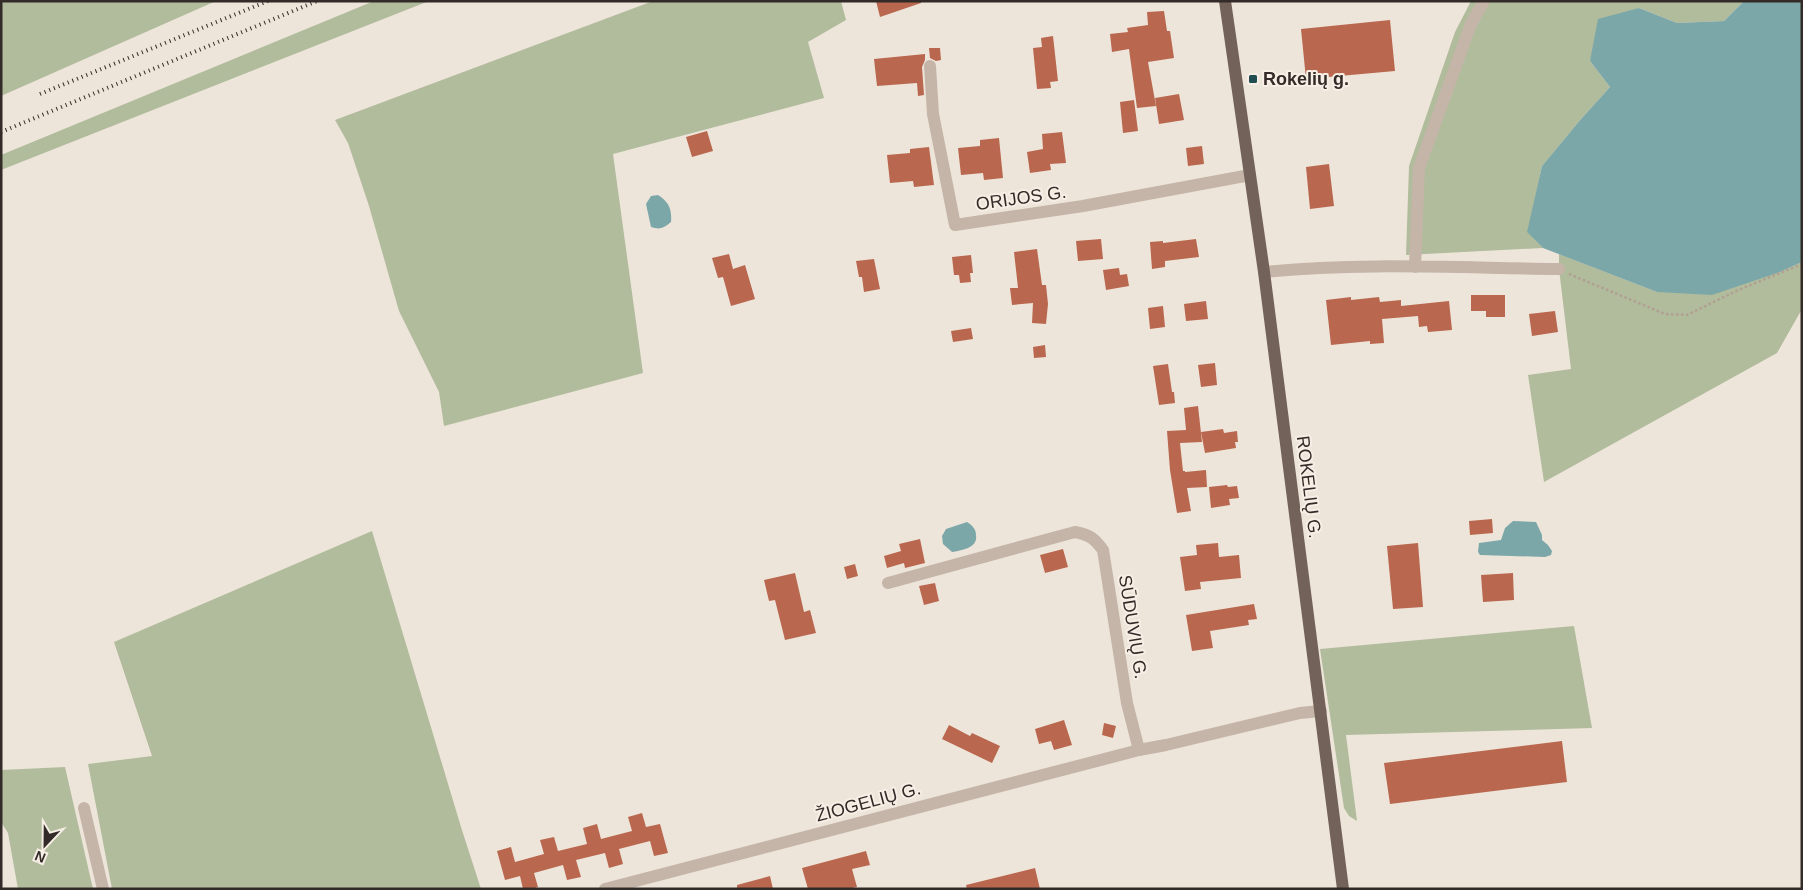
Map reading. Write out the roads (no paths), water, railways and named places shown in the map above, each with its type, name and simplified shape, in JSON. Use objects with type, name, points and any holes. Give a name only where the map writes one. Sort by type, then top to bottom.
[{"type":"main road","name":"ROKELIŲ G.","points":[[1225,1],[1264,272],[1343,889]]},
{"type":"street","points":[[1415,267],[1418,168],[1471,24],[1484,1]]},
{"type":"street","name":"ORIJOS G.","points":[[930,66],[933,114],[955,225],[1084,206],[1250,175]]},
{"type":"street","points":[[1264,272],[1298,269],[1415,267],[1559,269]]},
{"type":"street","name":"SŪDUVIŲ G.","points":[[888,583],[1076,532],[1087,534],[1103,550],[1127,703],[1139,750]]},
{"type":"street","points":[[1139,750],[1166,746],[1300,714],[1321,711]]},
{"type":"street","name":"ŽIOGELIŲ G.","points":[[605,889],[1139,750]]},
{"type":"street","points":[[84,808],[103,889]]},
{"type":"water","points":[[1744,1],[1802,1],[1802,262],[1780,272],[1712,295],[1657,292],[1543,248],[1527,232],[1542,166],[1610,87],[1590,61],[1598,19],[1639,8],[1677,23],[1724,21]]},
{"type":"water","points":[[658,195],[667,203],[671,222],[664,227],[657,228],[651,227],[646,204],[651,196]]},
{"type":"water","points":[[1513,521],[1536,522],[1542,535],[1542,540],[1552,551],[1551,555],[1545,557],[1480,555],[1478,552],[1479,543],[1501,540],[1505,528]]},
{"type":"water","points":[[967,522],[975,531],[976,539],[974,543],[969,548],[952,552],[943,544],[942,536],[946,529]]},
{"type":"railway","points":[[40,94],[268,1]]},
{"type":"railway","points":[[1,132],[317,1]]},
{"type":"place","name":"Rokelių g.","points":[[1253,79]]}]
